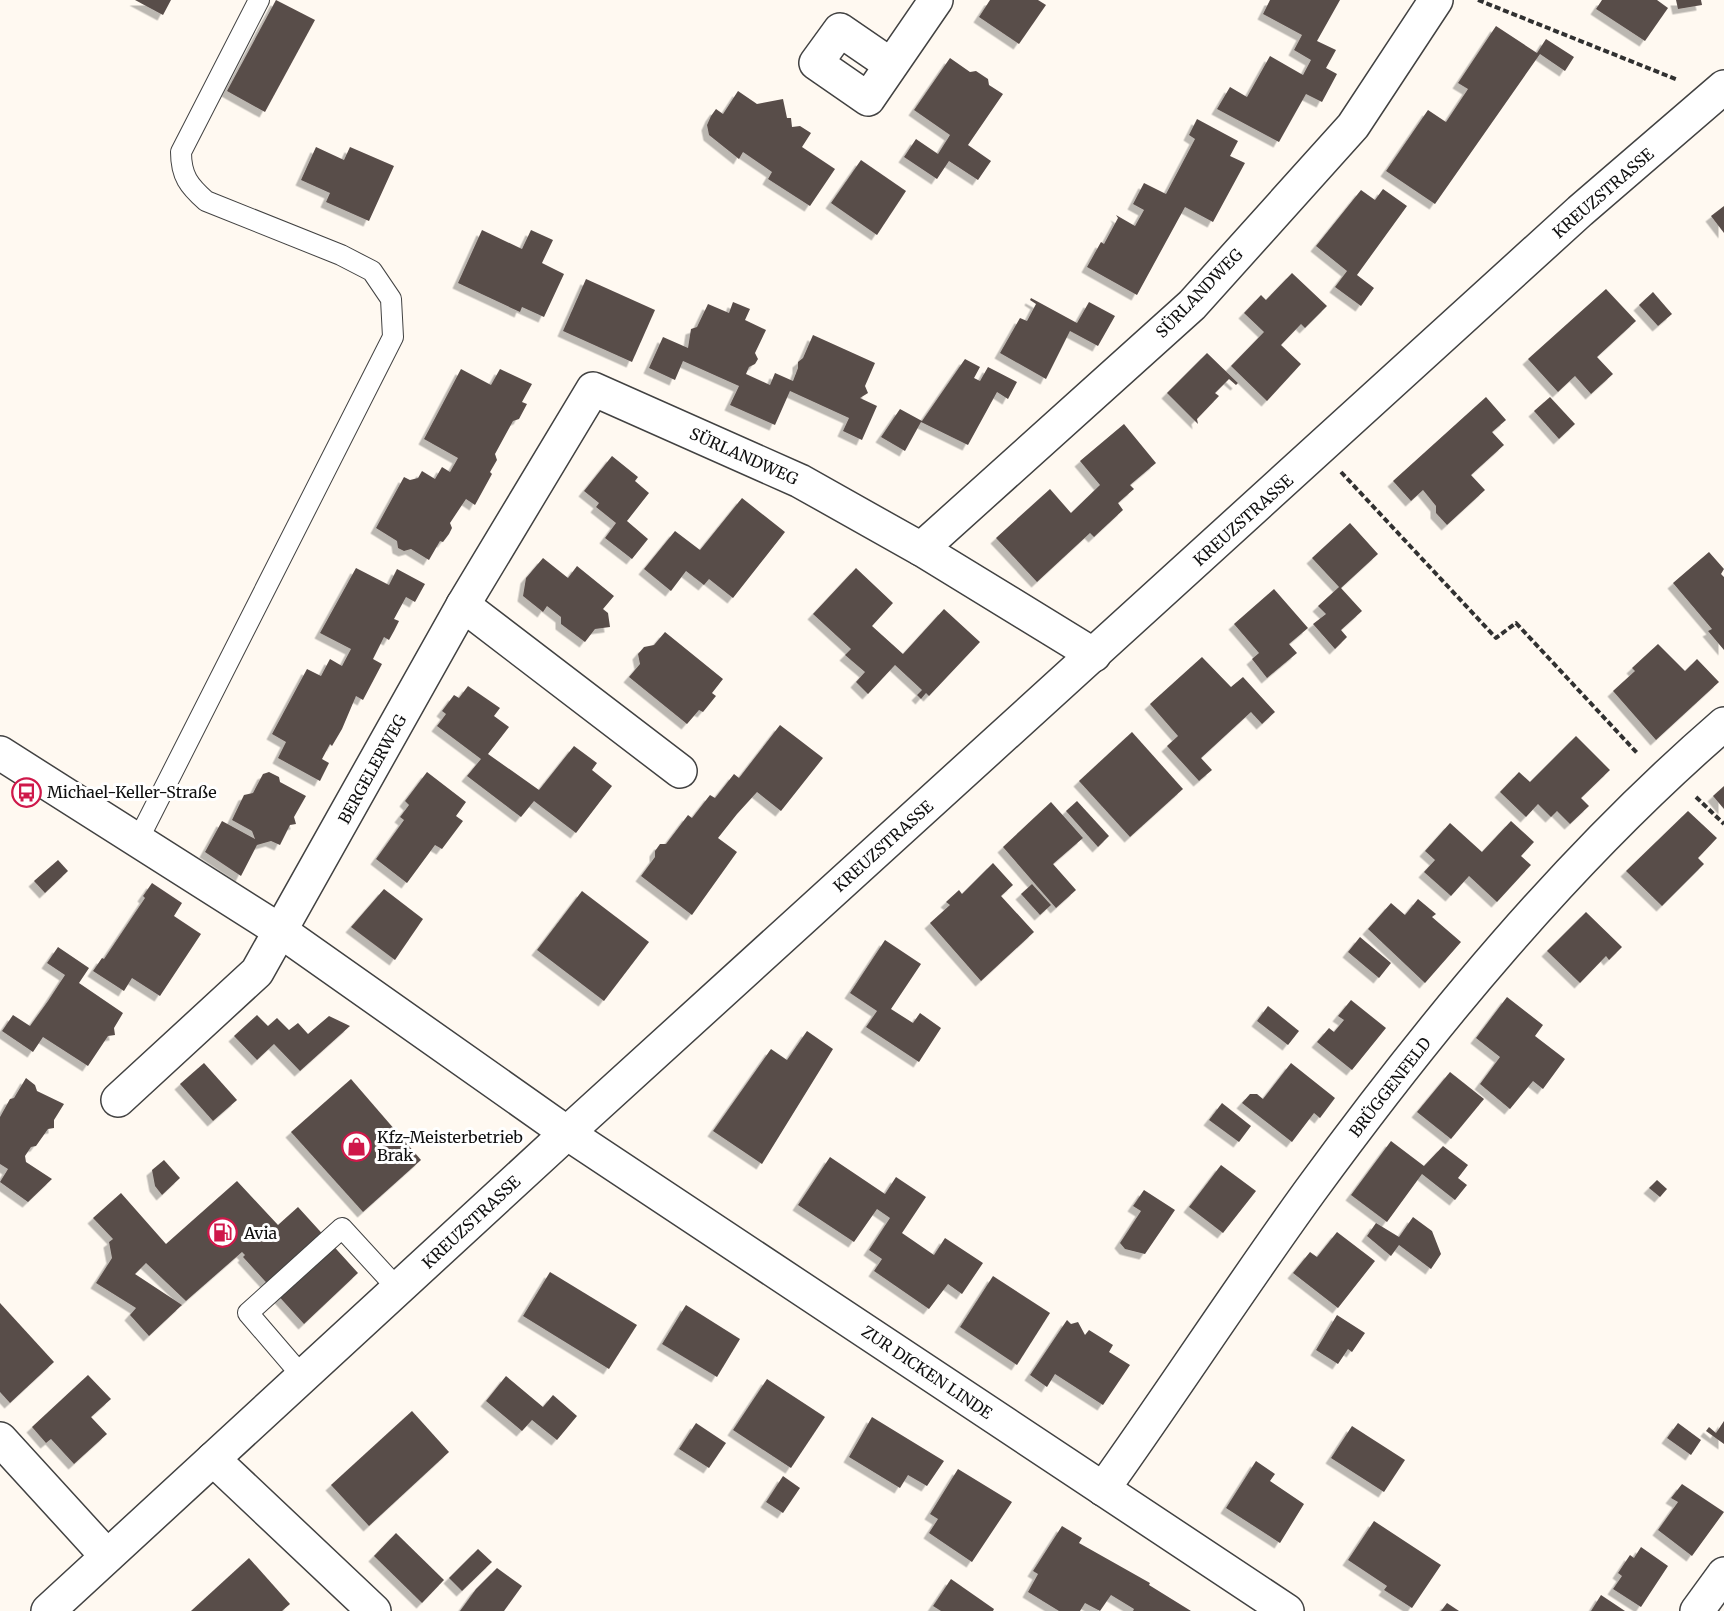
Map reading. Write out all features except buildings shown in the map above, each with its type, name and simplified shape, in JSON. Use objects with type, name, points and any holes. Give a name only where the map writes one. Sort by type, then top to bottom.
[{"type":"street","points":[[891,65],[936,0]]},
{"type":"street","name":"SÜRLANDWEG","points":[[921,549],[1192,305],[1353,126],[1436,0]]},
{"type":"street","name":"KREUZSTRASSE","points":[[48,1611],[567,1133],[1580,211],[1716,95]]},
{"type":"street","name":"SÜRLANDWEG","points":[[593,389],[800,481],[921,549],[1094,655]]},
{"type":"street","name":"BERGELERWEG","points":[[118,1100],[257,972],[282,932],[463,605],[593,389]]},
{"type":"street","points":[[463,605],[680,771]]},
{"type":"street","name":"BRÜGGENFELD","points":[[1103,1489],[1309,1192],[1415,1053],[1529,920],[1661,779],[1724,724]]},
{"type":"street","points":[[0,753],[282,932],[567,1133]]},
{"type":"street","name":"ZUR DICKEN LINDE","points":[[567,1133],[1287,1611]]},
{"type":"street","points":[[0,1439],[107,1556]]},
{"type":"street","points":[[213,1460],[374,1611]]},
{"type":"street","points":[[1697,1611],[1724,1574]]},
{"type":"lane","points":[[137,842],[393,337],[391,299],[372,271],[341,255],[206,201],[188,186],[181,168],[181,152],[259,0]]},
{"type":"lane","points":[[303,1377],[248,1313],[342,1228],[398,1289]]},
{"type":"path","points":[[1478,0],[1716,95]]},
{"type":"path","points":[[1320,450],[1496,638],[1516,623],[1661,779]]},
{"type":"place","name":"Michael-Keller-Straße","points":[[26,792]]},
{"type":"place","name":"Kfz-Meisterbetrieb Brak","points":[[356,1146]]},
{"type":"place","name":"Avia","points":[[223,1233]]}]
